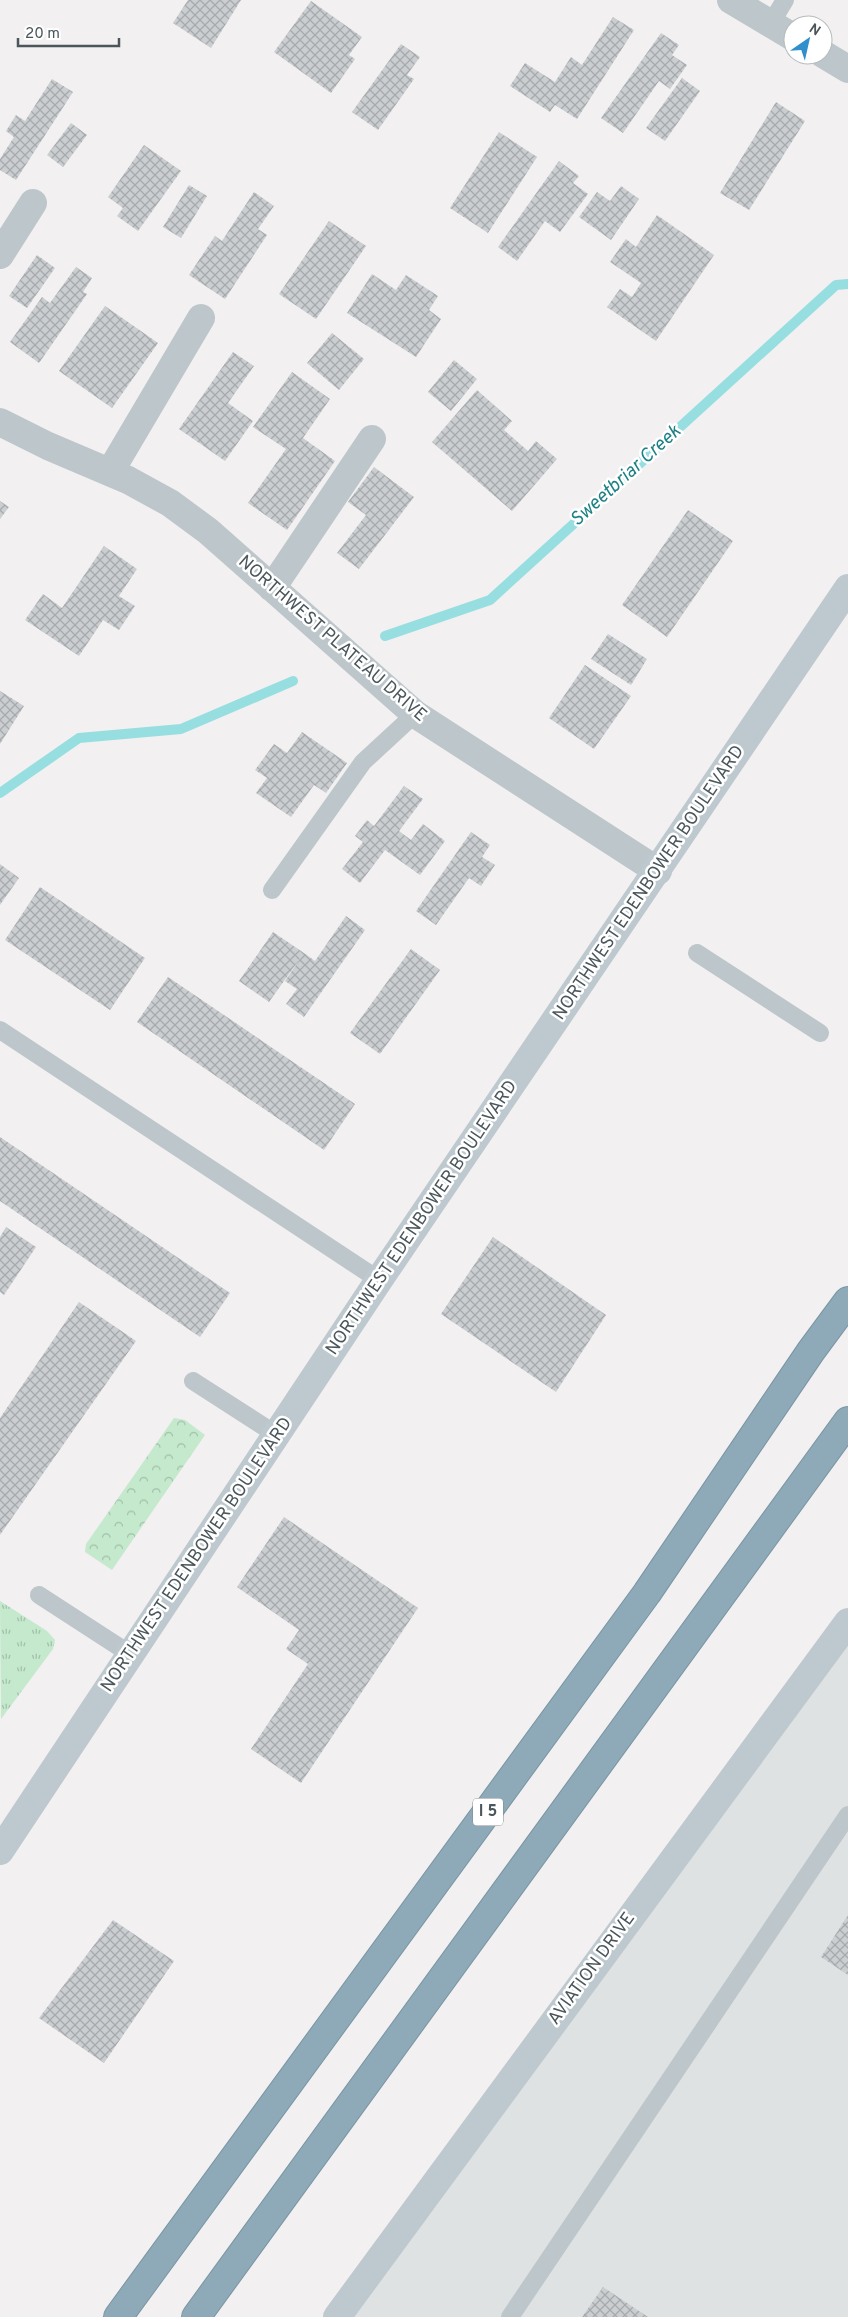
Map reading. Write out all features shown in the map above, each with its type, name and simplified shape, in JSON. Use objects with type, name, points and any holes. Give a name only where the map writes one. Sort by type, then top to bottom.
[{"type":"highway","points":[[811,1351],[848,1293]]},
{"type":"highway","name":"I 5","points":[[118,2317],[647,1593],[811,1351],[848,1301]]},
{"type":"highway","points":[[196,2317],[848,1421]]},
{"type":"main road","name":"NORTHWEST EDENBOWER BOULEVARD","points":[[0,1851],[378,1280],[658,871],[848,588]]},
{"type":"main road","name":"AVIATION DRIVE","points":[[337,2317],[848,1622]]},
{"type":"street","points":[[732,0],[782,30]]},
{"type":"street","points":[[833,60],[848,69]]},
{"type":"street","points":[[0,254],[33,203]]},
{"type":"street","points":[[110,472],[201,318]]},
{"type":"street","name":"NORTHWEST PLATEAU DRIVE","points":[[0,422],[48,446],[128,480],[170,503],[208,531],[414,714],[658,871]]},
{"type":"street","points":[[272,588],[372,439]]},
{"type":"lane","points":[[782,30],[785,0]]},
{"type":"lane","points":[[272,890],[363,762],[414,714]]},
{"type":"lane","points":[[697,953],[820,1033]]},
{"type":"lane","points":[[0,1030],[378,1280]]},
{"type":"lane","points":[[193,1381],[277,1435]]},
{"type":"lane","points":[[38,1595],[130,1654]]},
{"type":"lane","points":[[510,2317],[848,1815]]},
{"type":"shaded area","points":[[848,1622],[848,2317],[337,2317]]},
{"type":"green space","points":[[174,1418],[185,1420],[205,1435],[112,1570],[85,1552],[86,1544]]},
{"type":"green space","points":[[0,1601],[47,1631],[55,1640],[53,1649],[1,1719]]},
{"type":"building","points":[[188,0],[241,0],[211,48],[173,23]]},
{"type":"building","points":[[311,1],[362,37],[349,55],[355,59],[331,93],[274,52]]},
{"type":"building","points":[[613,17],[634,30],[577,119],[555,105],[550,112],[510,86],[525,63],[555,82],[571,57],[582,65]]},
{"type":"building","points":[[661,33],[679,45],[672,55],[687,65],[670,89],[659,81],[623,133],[601,118]]},
{"type":"building","points":[[401,44],[420,57],[407,75],[414,79],[378,130],[352,112]]},
{"type":"building","points":[[682,78],[700,91],[665,141],[646,128]]},
{"type":"building","points":[[52,79],[73,92],[16,180],[0,170],[0,159],[14,137],[6,131],[16,115],[25,121]]},
{"type":"building","points":[[776,102],[805,121],[749,210],[720,193]]},
{"type":"building","points":[[71,123],[87,135],[63,167],[47,155]]},
{"type":"building","points":[[499,132],[537,157],[488,233],[450,208]]},
{"type":"building","points":[[144,145],[181,171],[138,231],[117,216],[123,208],[108,197]]},
{"type":"building","points":[[559,161],[579,176],[573,183],[588,194],[560,232],[545,221],[517,261],[498,247]]},
{"type":"building","points":[[189,185],[207,196],[181,238],[163,227]]},
{"type":"building","points":[[621,186],[639,199],[611,240],[579,217],[597,192],[610,201]]},
{"type":"building","points":[[254,192],[274,206],[258,229],[267,235],[225,299],[189,275],[215,236],[222,241]]},
{"type":"building","points":[[657,215],[714,255],[656,341],[607,307],[620,289],[632,297],[641,283],[610,262],[626,239],[636,247]]},
{"type":"building","points":[[329,221],[366,246],[316,319],[279,294]]},
{"type":"building","points":[[37,255],[55,268],[27,308],[9,296]]},
{"type":"building","points":[[76,267],[92,278],[83,292],[87,294],[39,363],[10,342],[42,297],[50,303]]},
{"type":"building","points":[[372,274],[396,290],[406,275],[438,296],[429,310],[441,319],[416,357],[347,313]]},
{"type":"building","points":[[105,306],[158,343],[112,408],[59,371]]},
{"type":"building","points":[[332,333],[364,359],[339,390],[307,363]]},
{"type":"building","points":[[233,352],[254,366],[228,403],[253,421],[225,461],[179,429]]},
{"type":"building","points":[[454,360],[477,379],[451,411],[428,392]]},
{"type":"building","points":[[292,372],[330,399],[303,438],[335,461],[287,530],[248,503],[286,449],[253,427]]},
{"type":"building","points":[[477,390],[512,421],[504,430],[528,451],[536,441],[557,459],[512,511],[432,442]]},
{"type":"building","points":[[374,467],[414,497],[359,569],[337,553],[366,515],[348,502]]},
{"type":"building","points":[[0,501],[9,507],[0,519]]},
{"type":"building","points":[[688,510],[733,541],[667,637],[622,605]]},
{"type":"building","points":[[104,546],[137,569],[119,596],[135,606],[119,630],[103,620],[79,656],[25,620],[43,594],[62,608]]},
{"type":"building","points":[[608,634],[647,659],[631,685],[591,659]]},
{"type":"building","points":[[585,665],[631,696],[594,749],[549,718]]},
{"type":"building","points":[[0,691],[24,706],[0,744]]},
{"type":"building","points":[[302,732],[347,763],[326,793],[314,785],[291,817],[256,793],[267,778],[255,770],[274,744],[287,753]]},
{"type":"building","points":[[404,786],[423,799],[399,831],[411,840],[423,824],[445,841],[420,875],[385,850],[360,883],[342,869],[363,842],[355,836],[367,820],[374,826]]},
{"type":"building","points":[[471,832],[490,845],[482,857],[495,865],[481,886],[469,878],[436,925],[416,911]]},
{"type":"building","points":[[0,864],[19,878],[0,905]]},
{"type":"building","points":[[40,887],[145,958],[110,1010],[5,940]]},
{"type":"building","points":[[346,916],[365,930],[304,1017],[286,1004],[297,989],[285,981],[304,953],[315,961]]},
{"type":"building","points":[[273,932],[304,953],[269,1002],[239,981]]},
{"type":"building","points":[[411,949],[440,970],[380,1054],[350,1033]]},
{"type":"building","points":[[168,977],[355,1104],[324,1150],[137,1022]]},
{"type":"building","points":[[0,1137],[230,1293],[200,1337],[0,1201]]},
{"type":"building","points":[[6,1227],[36,1247],[4,1295],[0,1292],[0,1237]]},
{"type":"building","points":[[493,1237],[606,1315],[556,1392],[441,1314]]},
{"type":"building","points":[[79,1302],[136,1341],[0,1535],[0,1418]]},
{"type":"building","points":[[284,1517],[418,1608],[301,1783],[251,1749],[308,1664],[286,1649],[299,1630],[237,1587]]},
{"type":"building","points":[[848,1915],[848,1975],[821,1957]]},
{"type":"building","points":[[113,1920],[174,1961],[104,2063],[39,2018]]},
{"type":"building","points":[[603,2287],[648,2317],[582,2317]]},
{"type":"waterway","name":"Sweetbriar Creek","points":[[385,636],[490,600],[836,285],[848,284]]},
{"type":"waterway","name":"Sweetbriar Creek","points":[[0,793],[79,738],[181,729],[293,681]]}]
